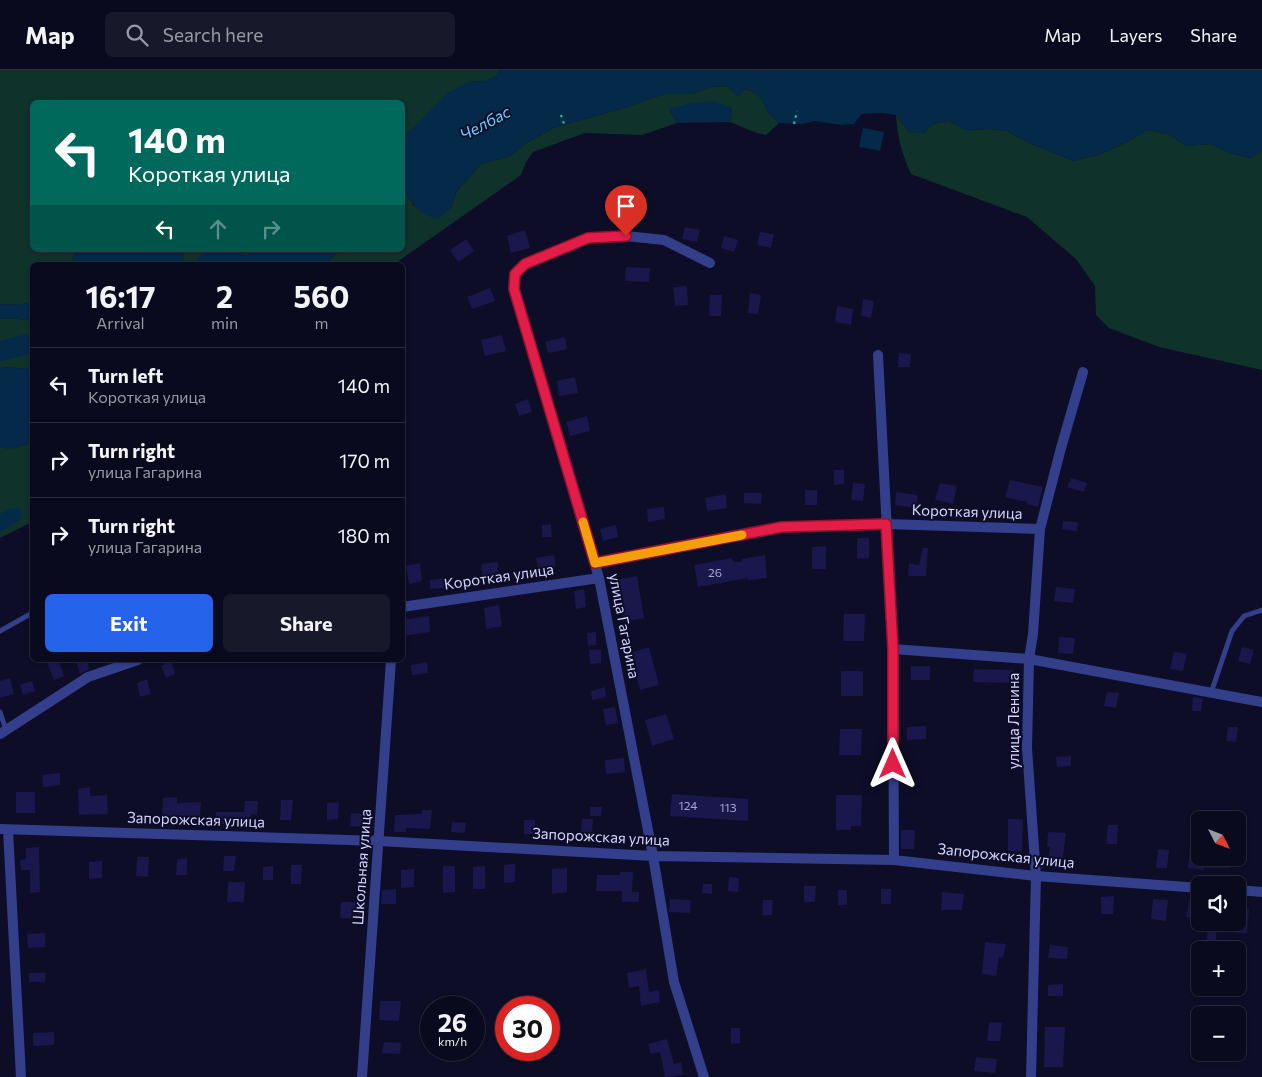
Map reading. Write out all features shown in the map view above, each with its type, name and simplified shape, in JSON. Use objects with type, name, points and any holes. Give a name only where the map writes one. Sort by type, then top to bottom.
[{"type":"street","name":"улица Гагарина","points":[[704,1077],[674,982],[653,856],[599,578],[514,289],[515,274],[525,264],[588,238],[626,236],[664,240],[710,263]]},
{"type":"street","points":[[878,355],[893,649],[894,860]]},
{"type":"street","name":"улица Ленина","points":[[1031,1077],[1036,876],[1027,748],[1029,660],[1033,634],[1040,529],[1083,372]]},
{"type":"street","name":"Короткая улица","points":[[595,563],[782,527],[886,524],[1040,529]]},
{"type":"street","name":"Короткая улица","points":[[405,606],[599,578]]},
{"type":"street","points":[[893,649],[1029,660],[1262,702]]},
{"type":"street","points":[[3,732],[88,676],[132,662]]},
{"type":"street","name":"Школьная улица","points":[[362,1077],[391,662]]},
{"type":"street","points":[[4,829],[21,1077]]},
{"type":"street","name":"Запорожская улица","points":[[4,829],[379,841],[653,856],[894,860],[1036,876],[1191,887]]},
{"type":"street","points":[[1246,891],[1262,892]]},
{"type":"lane","points":[[1211,693],[1232,631],[1244,616],[1262,610]]},
{"type":"lane","points":[[0,631],[30,614]]},
{"type":"lane","points":[[0,712],[3,732]]},
{"type":"path","points":[[794,124],[796,111]]},
{"type":"path","points":[[561,116],[564,124]]},
{"type":"green space","points":[[0,70],[499,70],[497,76],[486,81],[468,82],[405,136],[405,100],[30,100],[30,252],[76,252],[72,262],[30,262],[30,302],[19,305],[0,304]]},
{"type":"green space","points":[[727,86],[738,96],[745,89],[755,93],[761,98],[770,114],[779,123],[766,135],[730,122],[732,108],[669,109],[677,123],[642,135],[585,133],[533,152],[526,162],[521,175],[397,262],[327,262],[339,252],[405,252],[405,195],[407,195],[414,206],[451,208],[456,192],[482,163],[509,157],[526,143],[553,128],[627,107],[664,94],[691,94],[710,87]]},
{"type":"green space","points":[[896,115],[910,133],[924,133],[933,124],[948,121],[965,130],[989,129],[1007,131],[1027,142],[1074,161],[1101,154],[1147,130],[1168,134],[1187,146],[1211,144],[1230,153],[1251,158],[1262,150],[1262,370],[1159,347],[1109,328],[1096,315],[1095,286],[1076,259],[1027,217],[911,174],[901,145]]},
{"type":"green space","points":[[184,252],[252,252],[247,256],[235,254],[228,262],[185,262],[182,258]]},
{"type":"green space","points":[[0,319],[30,320],[30,369],[0,367]]},
{"type":"green space","points":[[30,442],[30,523],[0,538],[0,447],[8,448]]},
{"type":"water","points":[[499,70],[1262,70],[1262,150],[1252,158],[1230,153],[1211,144],[1187,146],[1168,134],[1147,130],[1101,154],[1074,161],[1027,142],[1007,131],[989,129],[965,130],[948,121],[933,124],[924,133],[910,133],[896,115],[882,113],[862,114],[854,124],[841,125],[815,121],[802,124],[779,123],[755,93],[745,89],[738,96],[727,86],[710,87],[691,94],[664,94],[627,107],[553,128],[526,143],[509,157],[482,163],[456,192],[451,208],[438,219],[428,216],[417,208],[405,195],[405,136],[448,93],[468,82],[486,81],[497,76]]},
{"type":"water","points":[[714,101],[732,108],[730,122],[677,123],[669,109],[692,103]]},
{"type":"water","points":[[863,128],[884,132],[880,151],[859,147]]},
{"type":"water","points":[[75,252],[184,252],[182,258],[185,262],[72,262]]},
{"type":"water","points":[[252,252],[339,252],[327,262],[228,262],[235,254],[247,256]]},
{"type":"water","points":[[30,302],[30,320],[0,319],[0,304],[19,305]]},
{"type":"water","points":[[0,367],[30,369],[30,442],[17,448],[8,449],[0,447]]},
{"type":"water","points":[[18,508],[22,513],[20,520],[0,532],[0,514],[10,509]]},
{"type":"building","points":[[611,208],[631,209],[630,223],[610,222]]},
{"type":"building","points":[[685,227],[700,230],[697,242],[682,239]]},
{"type":"building","points":[[525,230],[530,248],[511,253],[507,236]]},
{"type":"building","points":[[760,232],[774,234],[771,248],[757,245]]},
{"type":"building","points":[[724,236],[738,240],[734,252],[721,248]]},
{"type":"building","points":[[466,239],[474,251],[458,262],[450,250]]},
{"type":"building","points":[[626,267],[650,268],[649,282],[625,281]]},
{"type":"building","points":[[687,286],[688,305],[675,306],[673,287]]},
{"type":"building","points":[[490,288],[495,301],[472,309],[467,297]]},
{"type":"building","points":[[750,293],[761,295],[758,314],[748,313]]},
{"type":"building","points":[[710,295],[722,295],[721,316],[709,316]]},
{"type":"building","points":[[863,299],[874,301],[871,318],[861,316]]},
{"type":"building","points":[[837,306],[853,309],[851,325],[835,322]]},
{"type":"building","points":[[502,335],[506,351],[485,356],[481,340]]},
{"type":"building","points":[[565,337],[567,349],[548,353],[545,342]]},
{"type":"building","points":[[899,353],[911,354],[910,367],[898,367]]},
{"type":"building","points":[[575,377],[578,393],[559,396],[557,381]]},
{"type":"building","points":[[528,399],[532,412],[519,416],[515,404]]},
{"type":"building","points":[[587,416],[590,431],[570,436],[566,422]]},
{"type":"building","points":[[834,470],[844,470],[844,484],[834,485]]},
{"type":"building","points":[[1071,478],[1087,483],[1084,492],[1067,487]]},
{"type":"building","points":[[1010,480],[1043,487],[1038,507],[1027,504],[1027,502],[1005,497]]},
{"type":"building","points":[[853,483],[865,484],[863,501],[851,500]]},
{"type":"building","points":[[940,483],[957,486],[953,504],[935,500]]},
{"type":"building","points":[[805,490],[817,490],[817,505],[805,505]]},
{"type":"building","points":[[896,492],[918,495],[916,508],[895,505]]},
{"type":"building","points":[[744,493],[762,493],[761,504],[744,503]]},
{"type":"building","points":[[726,494],[727,508],[707,511],[705,498]]},
{"type":"building","points":[[664,507],[665,519],[648,522],[647,509]]},
{"type":"building","points":[[1063,521],[1078,522],[1077,531],[1062,529]]},
{"type":"building","points":[[551,524],[552,537],[542,537],[542,525]]},
{"type":"building","points":[[616,525],[618,537],[603,541],[600,529]]},
{"type":"building","points":[[857,538],[869,538],[869,558],[857,559]]},
{"type":"building","points":[[826,546],[826,569],[812,569],[812,547]]},
{"type":"building","points":[[923,548],[928,548],[926,576],[908,576],[909,563],[919,565]]},
{"type":"building","points":[[554,555],[556,566],[538,569],[536,558]]},
{"type":"building","points":[[765,555],[767,578],[748,580],[748,578],[698,587],[694,565],[732,558],[733,562],[741,562],[742,559]]},
{"type":"building","points":[[498,562],[498,576],[482,577],[481,564]]},
{"type":"building","points":[[420,563],[422,581],[409,584],[406,566]]},
{"type":"building","points":[[637,576],[644,618],[623,622],[615,580]]},
{"type":"building","points":[[445,578],[445,588],[430,589],[430,580]]},
{"type":"building","points":[[1056,587],[1075,589],[1073,603],[1054,601]]},
{"type":"building","points":[[584,589],[586,607],[576,609],[574,591]]},
{"type":"building","points":[[499,605],[502,626],[486,629],[484,608]]},
{"type":"building","points":[[844,614],[865,614],[864,641],[843,641]]},
{"type":"building","points":[[429,616],[430,632],[405,636],[405,620]]},
{"type":"building","points":[[596,632],[596,645],[588,646],[587,633]]},
{"type":"building","points":[[1059,637],[1075,638],[1073,654],[1058,653]]},
{"type":"building","points":[[649,647],[659,685],[640,690],[630,653]]},
{"type":"building","points":[[1242,647],[1254,650],[1250,664],[1238,661]]},
{"type":"building","points":[[601,649],[601,663],[590,664],[589,650]]},
{"type":"building","points":[[1174,652],[1187,654],[1183,671],[1170,669]]},
{"type":"building","points":[[47,662],[59,662],[64,676],[54,680]]},
{"type":"building","points":[[77,662],[87,662],[89,669],[80,674]]},
{"type":"building","points":[[171,662],[175,674],[166,678],[161,666]]},
{"type":"building","points":[[427,662],[428,673],[412,675],[411,665]]},
{"type":"building","points":[[911,666],[930,666],[930,680],[911,680]]},
{"type":"building","points":[[974,669],[1013,670],[1012,683],[973,682]]},
{"type":"building","points":[[841,671],[863,671],[863,696],[841,696]]},
{"type":"building","points":[[10,678],[14,694],[0,698],[0,681]]},
{"type":"building","points":[[147,679],[151,694],[140,697],[137,683]]},
{"type":"building","points":[[32,681],[35,691],[23,695],[20,685]]},
{"type":"building","points":[[605,687],[606,697],[592,700],[591,691]]},
{"type":"building","points":[[1107,692],[1119,693],[1116,708],[1104,706]]},
{"type":"building","points":[[1193,697],[1203,698],[1201,711],[1192,711]]},
{"type":"building","points":[[615,707],[618,723],[606,725],[603,709]]},
{"type":"building","points":[[666,714],[674,739],[652,746],[645,720]]},
{"type":"building","points":[[926,726],[926,739],[907,740],[907,727]]},
{"type":"building","points":[[1228,727],[1238,727],[1236,742],[1226,741]]},
{"type":"building","points":[[840,729],[862,729],[861,755],[839,755]]},
{"type":"building","points":[[1071,756],[1071,766],[1057,767],[1056,757]]},
{"type":"building","points":[[624,758],[625,772],[606,774],[605,760]]},
{"type":"building","points":[[60,773],[60,785],[43,787],[42,775]]},
{"type":"building","points":[[90,787],[90,796],[107,795],[108,814],[79,815],[78,789]]},
{"type":"building","points":[[16,792],[35,792],[35,813],[16,813]]},
{"type":"building","points":[[672,794],[748,799],[748,821],[670,816]]},
{"type":"building","points":[[836,795],[862,795],[861,826],[851,826],[851,830],[836,830]]},
{"type":"building","points":[[177,797],[177,803],[201,802],[200,818],[162,818],[163,798]]},
{"type":"building","points":[[281,800],[293,800],[291,820],[280,820]]},
{"type":"building","points":[[245,801],[258,801],[257,815],[251,814],[250,821],[228,821],[228,825],[215,824],[216,812],[244,812]]},
{"type":"building","points":[[339,802],[338,819],[327,820],[327,803]]},
{"type":"building","points":[[590,807],[602,807],[601,816],[590,816]]},
{"type":"building","points":[[422,810],[432,810],[430,829],[406,828],[406,832],[394,832],[395,815],[422,814]]},
{"type":"building","points":[[351,813],[366,814],[364,827],[350,826]]},
{"type":"building","points":[[582,819],[593,819],[592,835],[581,835]]},
{"type":"building","points":[[1008,819],[1023,819],[1022,852],[1008,851]]},
{"type":"building","points":[[524,820],[535,820],[535,834],[524,834]]},
{"type":"building","points":[[452,822],[466,823],[465,833],[451,832]]},
{"type":"building","points":[[1108,825],[1118,825],[1117,844],[1106,844]]},
{"type":"building","points":[[901,830],[915,830],[914,849],[901,849]]},
{"type":"building","points":[[1048,832],[1066,833],[1062,864],[1048,862],[1050,847],[1047,847]]},
{"type":"building","points":[[39,847],[40,892],[30,893],[30,870],[21,870],[20,860],[26,859],[26,848]]},
{"type":"building","points":[[1190,847],[1191,866],[1230,866],[1230,868],[1204,868],[1204,870],[1188,868]]},
{"type":"building","points":[[1158,849],[1169,850],[1167,868],[1156,868]]},
{"type":"building","points":[[224,856],[236,856],[234,871],[223,871]]},
{"type":"building","points":[[137,857],[149,857],[148,877],[136,876]]},
{"type":"building","points":[[187,858],[187,875],[176,875],[177,859]]},
{"type":"building","points":[[102,861],[102,878],[89,879],[89,862]]},
{"type":"building","points":[[515,864],[515,882],[504,883],[504,865]]},
{"type":"building","points":[[291,865],[302,865],[301,884],[291,884]]},
{"type":"building","points":[[273,866],[273,880],[263,880],[263,867]]},
{"type":"building","points":[[443,866],[455,866],[455,892],[443,893]]},
{"type":"building","points":[[485,866],[485,889],[473,889],[473,867]]},
{"type":"building","points":[[567,868],[567,892],[552,894],[552,869]]},
{"type":"building","points":[[414,869],[414,887],[401,888],[401,870]]},
{"type":"building","points":[[620,872],[633,872],[632,892],[639,892],[639,902],[622,902],[622,891],[596,891],[597,875],[620,875]]},
{"type":"building","points":[[729,877],[739,878],[738,892],[728,891]]},
{"type":"building","points":[[228,882],[245,882],[244,902],[227,902]]},
{"type":"building","points":[[703,884],[712,884],[712,894],[702,893]]},
{"type":"building","points":[[804,886],[816,886],[815,902],[804,902]]},
{"type":"building","points":[[396,889],[396,904],[381,904],[382,890]]},
{"type":"building","points":[[881,889],[891,889],[891,904],[881,904]]},
{"type":"building","points":[[838,890],[847,890],[847,905],[838,905]]},
{"type":"building","points":[[942,892],[964,894],[962,910],[941,910]]},
{"type":"building","points":[[1114,896],[1113,914],[1101,914],[1101,897]]},
{"type":"building","points":[[670,899],[691,900],[690,913],[669,912]]},
{"type":"building","points":[[1153,899],[1168,900],[1166,921],[1151,919]]},
{"type":"building","points":[[763,900],[773,900],[772,915],[762,915]]},
{"type":"building","points":[[1189,901],[1191,901],[1191,918],[1186,917]]},
{"type":"building","points":[[341,902],[360,902],[359,919],[340,918]]},
{"type":"building","points":[[1246,909],[1249,909],[1247,933],[1236,933],[1236,931],[1246,931]]},
{"type":"building","points":[[1208,931],[1217,931],[1216,940],[1207,940]]},
{"type":"building","points":[[45,933],[45,947],[28,948],[27,934]]},
{"type":"building","points":[[985,942],[1006,944],[1003,958],[999,957],[996,976],[982,974]]},
{"type":"building","points":[[1050,945],[1068,947],[1067,959],[1048,958]]},
{"type":"building","points":[[646,969],[649,992],[659,990],[660,1002],[641,1006],[639,986],[629,988],[627,973]]},
{"type":"building","points":[[29,973],[46,973],[45,982],[29,982]]},
{"type":"building","points":[[1063,984],[1063,996],[1048,996],[1048,985]]},
{"type":"building","points":[[380,1001],[401,1001],[399,1021],[379,1020]]},
{"type":"building","points":[[989,1022],[1002,1023],[1000,1041],[987,1041]]},
{"type":"building","points":[[1045,1027],[1065,1027],[1063,1067],[1044,1067]]},
{"type":"building","points":[[731,1028],[740,1028],[740,1043],[731,1044]]},
{"type":"building","points":[[54,1032],[54,1045],[33,1046],[33,1033]]},
{"type":"building","points":[[667,1039],[674,1064],[681,1062],[683,1075],[665,1077],[660,1052],[651,1054],[648,1044]]},
{"type":"building","points":[[384,1042],[401,1043],[400,1054],[382,1053]]},
{"type":"building","points":[[976,1057],[997,1059],[995,1073],[974,1071]]},
{"type":"waterway","name":"Челбас","points":[[211,262],[231,252]]},
{"type":"waterway","name":"Челбас","points":[[0,351],[30,344]]},
{"type":"slow traffic","points":[[583,522],[595,563],[742,535]]},
{"type":"route","points":[[626,236],[588,238],[525,264],[515,274],[514,289],[595,563],[782,527],[886,524],[893,649],[893,764]]}]
